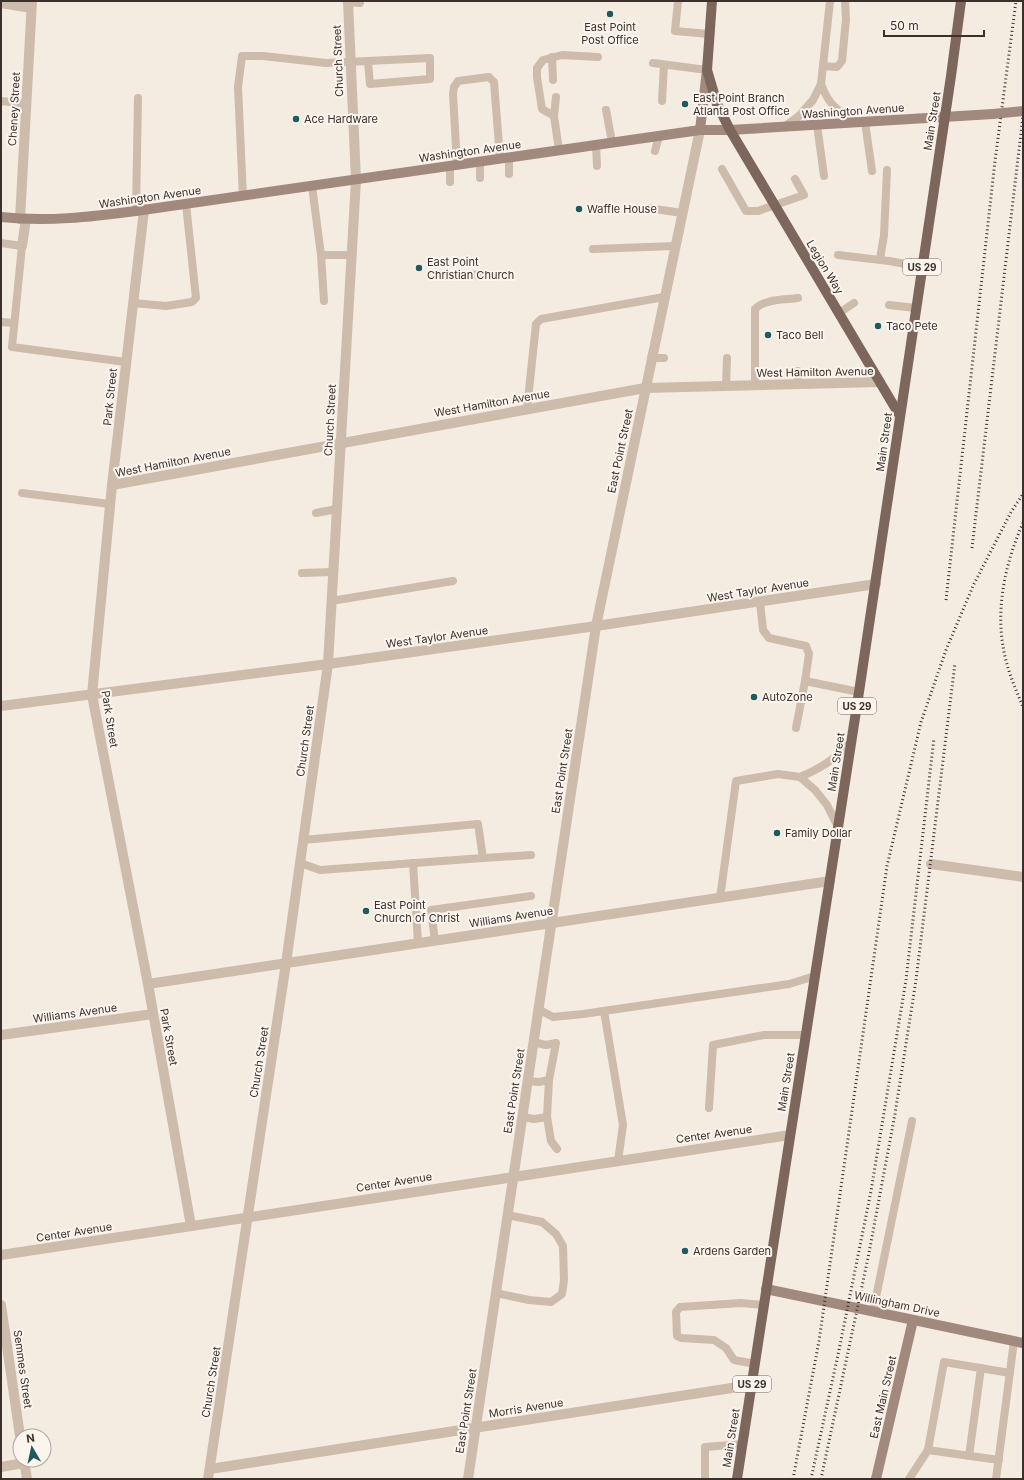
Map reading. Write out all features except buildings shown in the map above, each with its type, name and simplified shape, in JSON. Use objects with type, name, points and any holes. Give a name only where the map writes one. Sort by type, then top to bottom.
[{"type":"main road","name":"East Point Street","points":[[712,1],[707,70],[717,104],[730,130]]},
{"type":"main road","name":"Main Street","points":[[737,1479],[876,584],[961,1]]},
{"type":"main road","name":"Legion Way","points":[[730,130],[900,416]]},
{"type":"street","name":"Church Street","points":[[209,1474],[286,963],[328,664],[356,180],[348,2]]},
{"type":"street","points":[[1,3],[32,4]]},
{"type":"street","name":"Cheney Street","points":[[22,246],[26,104],[32,4]]},
{"type":"street","name":"East Point Street","points":[[468,1479],[596,626],[700,130],[707,70]]},
{"type":"street","name":"Washington Avenue","points":[[1,217],[23,219],[81,218],[140,211],[700,130],[784,127],[1023,111]]},
{"type":"street","name":"Park Street","points":[[140,211],[134,303],[112,485],[92,695],[148,984],[191,1226]]},
{"type":"street","name":"West Hamilton Avenue","points":[[112,485],[645,388],[880,382]]},
{"type":"street","name":"West Taylor Avenue","points":[[1,706],[328,664],[876,584]]},
{"type":"street","points":[[931,864],[1023,877]]},
{"type":"street","name":"Williams Avenue","points":[[148,984],[830,881]]},
{"type":"street","name":"Williams Avenue","points":[[1,1035],[153,1014]]},
{"type":"street","name":"Center Avenue","points":[[1,1255],[790,1135]]},
{"type":"street","name":"Willingham Drive","points":[[766,1289],[1019,1342]]},
{"type":"street","name":"Semmes Street","points":[[1,1305],[19,1428]]},
{"type":"street","name":"East Main Street","points":[[876,1479],[913,1320]]},
{"type":"street","name":"Morris Avenue","points":[[209,1474],[475,1428],[751,1385]]},
{"type":"street","points":[[1,1467],[12,1465]]},
{"type":"street","points":[[25,1468],[27,1479]]},
{"type":"lane","points":[[678,1],[675,31],[709,34]]},
{"type":"lane","points":[[784,127],[798,116],[813,100],[821,84],[830,1]]},
{"type":"lane","points":[[823,66],[837,67],[842,61],[846,19],[845,1]]},
{"type":"lane","points":[[348,2],[360,3]]},
{"type":"lane","points":[[554,116],[542,109],[537,68],[543,60],[562,55],[598,57]]},
{"type":"lane","points":[[243,196],[238,87],[242,56],[263,56],[326,63],[430,58],[430,79],[370,84],[368,62]]},
{"type":"lane","points":[[552,58],[553,80]]},
{"type":"lane","points":[[654,63],[707,70]]},
{"type":"lane","points":[[662,101],[664,65]]},
{"type":"lane","points":[[450,182],[453,165],[453,94],[454,87],[458,81],[489,77],[494,82],[505,158],[509,174]]},
{"type":"lane","points":[[821,84],[826,97],[840,112],[862,122],[872,171]]},
{"type":"lane","points":[[556,97],[554,116],[559,150]]},
{"type":"lane","points":[[138,98],[140,211]]},
{"type":"lane","points":[[1,101],[26,104]]},
{"type":"lane","points":[[606,110],[612,142]]},
{"type":"lane","points":[[817,125],[824,176]]},
{"type":"lane","points":[[655,151],[659,136]]},
{"type":"lane","points":[[596,145],[597,166]]},
{"type":"lane","points":[[480,162],[480,178]]},
{"type":"lane","points":[[722,169],[746,212],[758,211],[804,195],[795,179]]},
{"type":"lane","points":[[880,259],[884,235],[887,170]]},
{"type":"lane","points":[[312,186],[321,255],[324,302]]},
{"type":"lane","points":[[134,303],[166,306],[192,302],[196,298],[186,204]]},
{"type":"lane","points":[[648,208],[682,213]]},
{"type":"lane","points":[[1,243],[22,246],[12,347],[126,362]]},
{"type":"lane","points":[[593,249],[675,246]]},
{"type":"lane","points":[[321,255],[351,255]]},
{"type":"lane","points":[[838,255],[880,259],[922,267]]},
{"type":"lane","points":[[453,275],[507,274]]},
{"type":"lane","points":[[527,409],[536,324],[541,319],[664,297]]},
{"type":"lane","points":[[756,385],[755,309],[759,305],[767,302],[798,298]]},
{"type":"lane","points":[[839,313],[854,303]]},
{"type":"lane","points":[[890,305],[916,308]]},
{"type":"lane","points":[[1,322],[14,323]]},
{"type":"lane","points":[[652,358],[664,358]]},
{"type":"lane","points":[[726,386],[727,358]]},
{"type":"lane","points":[[798,371],[798,384]]},
{"type":"lane","points":[[22,493],[110,504]]},
{"type":"lane","points":[[316,512],[337,509]]},
{"type":"lane","points":[[302,573],[333,572]]},
{"type":"lane","points":[[331,601],[453,581]]},
{"type":"lane","points":[[760,602],[763,630],[769,638],[806,646],[809,654],[796,728]]},
{"type":"lane","points":[[805,681],[859,692]]},
{"type":"lane","points":[[720,898],[736,781],[778,774],[800,777],[822,767],[841,753],[851,742]]},
{"type":"lane","points":[[800,777],[815,790],[827,805],[838,828]]},
{"type":"lane","points":[[303,840],[478,824],[483,858]]},
{"type":"lane","points":[[300,863],[320,870],[531,855]]},
{"type":"lane","points":[[413,863],[418,943]]},
{"type":"lane","points":[[435,940],[431,910],[532,896]]},
{"type":"lane","points":[[538,1009],[553,1017],[604,1011],[789,984],[815,976]]},
{"type":"lane","points":[[604,1011],[623,1125],[618,1160]]},
{"type":"lane","points":[[709,1108],[714,1045],[764,1035],[806,1035]]},
{"type":"lane","points":[[533,1042],[546,1045],[556,1043],[549,1080],[547,1117],[551,1140],[557,1149]]},
{"type":"lane","points":[[528,1081],[539,1082],[549,1080]]},
{"type":"lane","points":[[522,1116],[534,1119],[547,1117]]},
{"type":"lane","points":[[873,1312],[912,1121]]},
{"type":"lane","points":[[496,1293],[529,1300],[551,1302],[562,1294],[564,1280],[563,1246],[556,1234],[542,1222],[507,1215]]},
{"type":"lane","points":[[755,1364],[734,1360],[726,1348],[714,1340],[681,1338],[677,1336],[676,1312],[680,1307],[742,1303],[764,1305]]},
{"type":"lane","points":[[996,1479],[1010,1373],[1019,1342]]},
{"type":"lane","points":[[909,1479],[928,1450],[944,1362],[1010,1373]]},
{"type":"lane","points":[[969,1456],[981,1368]]},
{"type":"lane","points":[[705,1479],[705,1447],[742,1444]]},
{"type":"lane","points":[[928,1450],[999,1460]]},
{"type":"railway","points":[[946,600],[995,161],[1016,1]]},
{"type":"railway","points":[[972,548],[1023,116]]},
{"type":"railway","points":[[793,1479],[819,1341],[887,866],[921,722],[946,650],[973,586],[1011,512],[1023,494]]},
{"type":"railway","points":[[1023,523],[1007,568],[1001,615],[1001,631],[1006,662],[1023,707]]},
{"type":"railway","points":[[821,1479],[868,1258],[895,1114],[916,980],[955,663]]},
{"type":"railway","points":[[811,1479],[871,1191],[906,980],[934,738]]},
{"type":"place","name":"East Point Post Office","points":[[610,14]]},
{"type":"place","name":"East Point Branch Atlanta Post Office","points":[[685,104]]},
{"type":"place","name":"Ace Hardware","points":[[296,119]]},
{"type":"place","name":"Waffle House","points":[[579,209]]},
{"type":"place","name":"East Point Christian Church","points":[[419,268]]},
{"type":"place","name":"Taco Pete","points":[[878,326]]},
{"type":"place","name":"Taco Bell","points":[[768,335]]},
{"type":"place","name":"AutoZone","points":[[754,697]]},
{"type":"place","name":"Family Dollar","points":[[777,833]]},
{"type":"place","name":"East Point Church of Christ","points":[[366,911]]},
{"type":"place","name":"Ardens Garden","points":[[685,1251]]}]
